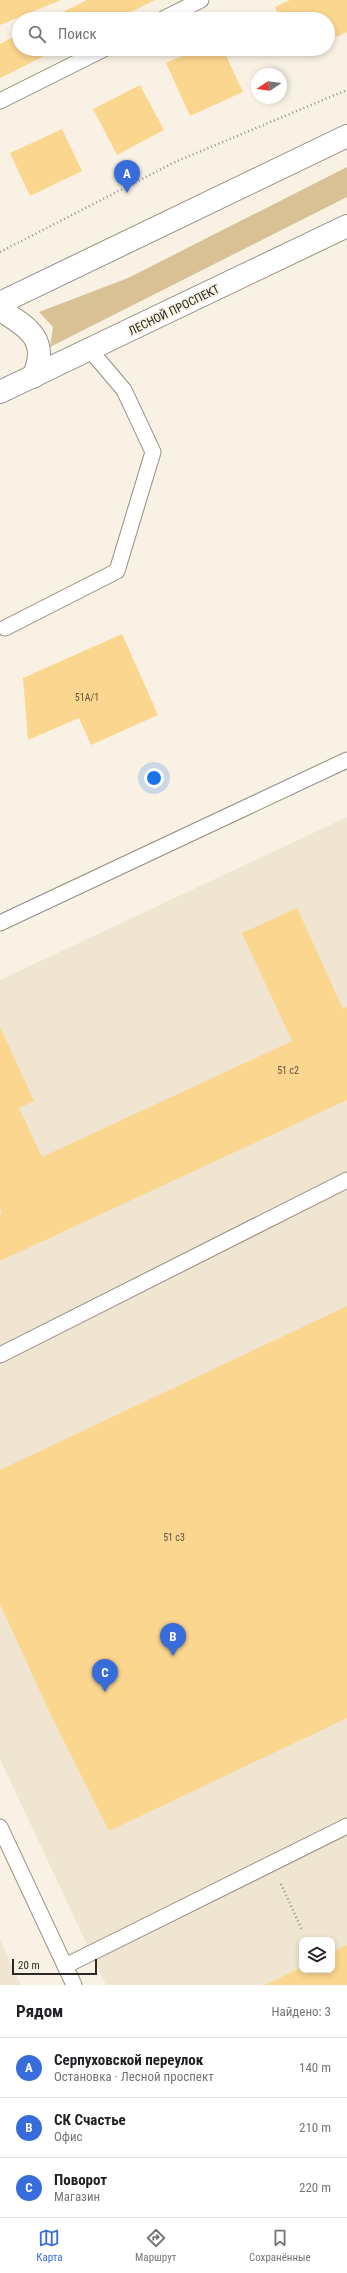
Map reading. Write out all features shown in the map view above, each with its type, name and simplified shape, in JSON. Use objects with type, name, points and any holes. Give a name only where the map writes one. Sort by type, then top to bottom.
[{"type":"main road","points":[[0,302],[347,136]]},
{"type":"main road","name":"ЛЕСНОЙ ПРОСПЕКТ","points":[[0,392],[347,226]]},
{"type":"main road","points":[[0,310],[21,322],[36,339],[40,362],[33,377]]},
{"type":"lane","points":[[177,12],[201,0]]},
{"type":"lane","points":[[0,101],[90,56]]},
{"type":"lane","points":[[5,628],[117,571],[153,452],[124,390],[90,350]]},
{"type":"lane","points":[[0,923],[347,760]]},
{"type":"lane","points":[[0,1355],[347,1180]]},
{"type":"lane","points":[[65,1966],[347,1826]]},
{"type":"lane","points":[[0,1827],[74,1985]]},
{"type":"path","points":[[0,252],[175,162],[347,90]]},
{"type":"path","points":[[271,1864],[302,1930]]},
{"type":"shaded area","points":[[347,167],[347,197],[50,347],[53,327],[39,312],[128,278]]},
{"type":"shaded area","points":[[347,817],[347,1985],[106,1985],[0,1759],[0,980]]},
{"type":"shaded area","points":[[0,1940],[21,1985],[0,1985]]},
{"type":"building","points":[[0,0],[61,0],[32,12],[12,12],[12,20],[0,25]]},
{"type":"building","points":[[87,0],[155,0],[131,12],[63,12]]},
{"type":"building","points":[[290,0],[347,0],[347,32],[335,38],[335,12],[278,12],[275,7]]},
{"type":"building","points":[[12,38],[12,56],[44,56],[0,78],[0,44]]},
{"type":"building","points":[[182,56],[226,56],[243,92],[190,116],[166,63]]},
{"type":"building","points":[[140,85],[164,130],[117,155],[93,109]]},
{"type":"building","points":[[62,129],[82,171],[30,196],[10,153]]},
{"type":"building","points":[[122,634],[158,715],[91,745],[79,718],[28,740],[23,678]]},
{"type":"building","points":[[297,908],[343,1009],[347,1007],[347,1100],[0,1261],[0,1215],[2,1214],[0,1209],[0,1027],[34,1101],[19,1108],[42,1157],[292,1041],[242,933]]},
{"type":"building","points":[[347,1306],[347,1718],[109,1831],[50,1713],[0,1604],[0,1470]]},
{"type":"building","points":[[347,1945],[347,1985],[265,1985],[299,1968],[299,1973],[335,1973],[335,1951]]},
{"type":"place","name":"Серпуховской переулок","points":[[127,193]]},
{"type":"place","name":"СК Счастье","points":[[173,1656]]},
{"type":"place","name":"Поворот","points":[[105,1692]]}]
